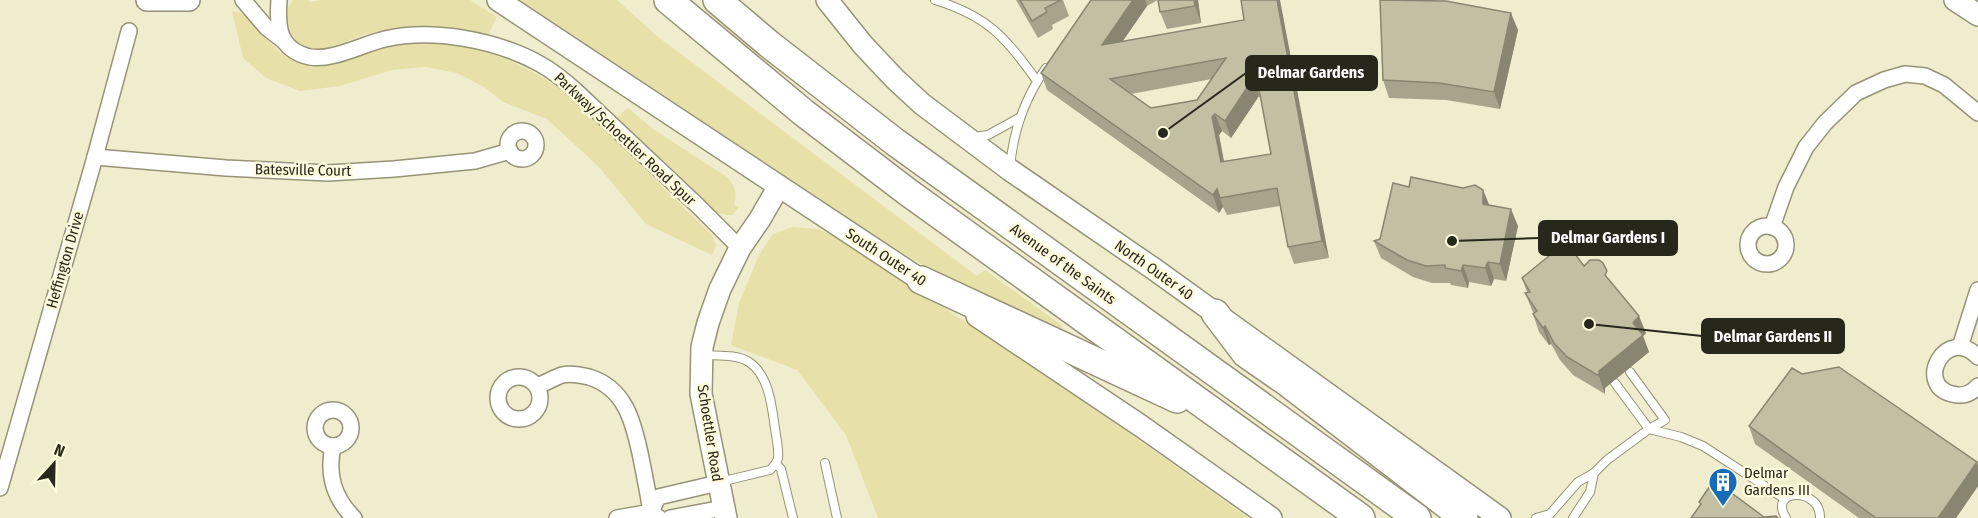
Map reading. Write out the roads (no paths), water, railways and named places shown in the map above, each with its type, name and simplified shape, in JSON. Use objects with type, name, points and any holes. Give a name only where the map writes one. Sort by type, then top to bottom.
[{"type":"highway","name":"Avenue of the Saints","points":[[668,0],[759,77],[855,152],[1361,518]]},
{"type":"highway","name":"Avenue of the Saints","points":[[717,0],[768,44],[904,148],[1417,518]]},
{"type":"highway","points":[[921,280],[1227,422]]},
{"type":"highway","points":[[1215,313],[1246,354],[1288,383],[1464,518]]},
{"type":"street","points":[[147,0],[189,0]]},
{"type":"street","name":"Parkway/Schoettler Road Spur","points":[[243,0],[266,27],[297,53],[311,57],[325,57],[386,39],[432,35],[473,41],[518,54],[540,64],[576,91],[740,248]]},
{"type":"street","points":[[279,0],[278,24],[289,46]]},
{"type":"street","name":"South Outer 40","points":[[498,0],[1131,419],[1271,518]]},
{"type":"street","points":[[1955,0],[1978,15]]},
{"type":"street","name":"North Outer 40","points":[[828,1],[863,45],[895,79],[922,104],[967,139],[1215,313],[1500,518]]},
{"type":"street","name":"Heffington Drive","points":[[0,488],[129,31]]},
{"type":"street","points":[[1772,227],[1786,187],[1806,147],[1825,123],[1856,93],[1884,80],[1905,74],[1925,76],[1944,85],[1978,113]]},
{"type":"street","name":"Batesville Court","points":[[95,157],[226,168],[328,173],[394,170],[475,161],[510,152]]},
{"type":"street","name":"Schoettler Road","points":[[725,513],[700,394],[702,355],[708,323],[720,289],[740,248],[779,186]]},
{"type":"street","points":[[1960,347],[1978,290]]},
{"type":"street","points":[[1978,357],[1960,347],[1948,350],[1939,358],[1935,366],[1937,382],[1947,393],[1967,395],[1978,387]]},
{"type":"street","points":[[537,386],[563,375],[578,374],[604,383],[615,392],[626,406],[633,421],[655,515]]},
{"type":"street","points":[[333,446],[329,463],[331,480],[334,491],[349,517]]},
{"type":"street","points":[[655,515],[658,497],[718,483]]},
{"type":"street","points":[[670,518],[725,513]]},
{"type":"street","points":[[617,518],[655,515]]},
{"type":"lane","points":[[935,0],[959,8],[983,20],[1002,35],[1037,81]]},
{"type":"lane","points":[[1010,170],[1014,136],[1019,118],[1029,94],[1050,63]]},
{"type":"lane","points":[[967,139],[988,135],[1019,118]]},
{"type":"lane","points":[[702,355],[741,358],[751,363],[765,383],[771,406],[778,456],[776,464],[770,470],[718,483]]},
{"type":"lane","points":[[1536,518],[1550,514],[1578,482],[1594,473],[1607,460],[1649,429],[1665,420],[1630,372]]},
{"type":"lane","points":[[1615,383],[1649,429],[1703,446],[1785,499]]},
{"type":"lane","points":[[825,463],[837,518]]},
{"type":"lane","points":[[776,464],[781,469],[794,518]]},
{"type":"lane","points":[[1573,518],[1590,492],[1594,473]]},
{"type":"lane","points":[[1786,518],[1782,510],[1785,499],[1794,494],[1805,496],[1818,507],[1820,518]]},
{"type":"place","name":"Delmar Gardens","points":[[1163,133]]},
{"type":"place","name":"Delmar Gardens I","points":[[1452,241]]},
{"type":"place","name":"Delmar Gardens II","points":[[1589,324]]},
{"type":"place","name":"Delmar Gardens III","points":[[1723,508]]}]
